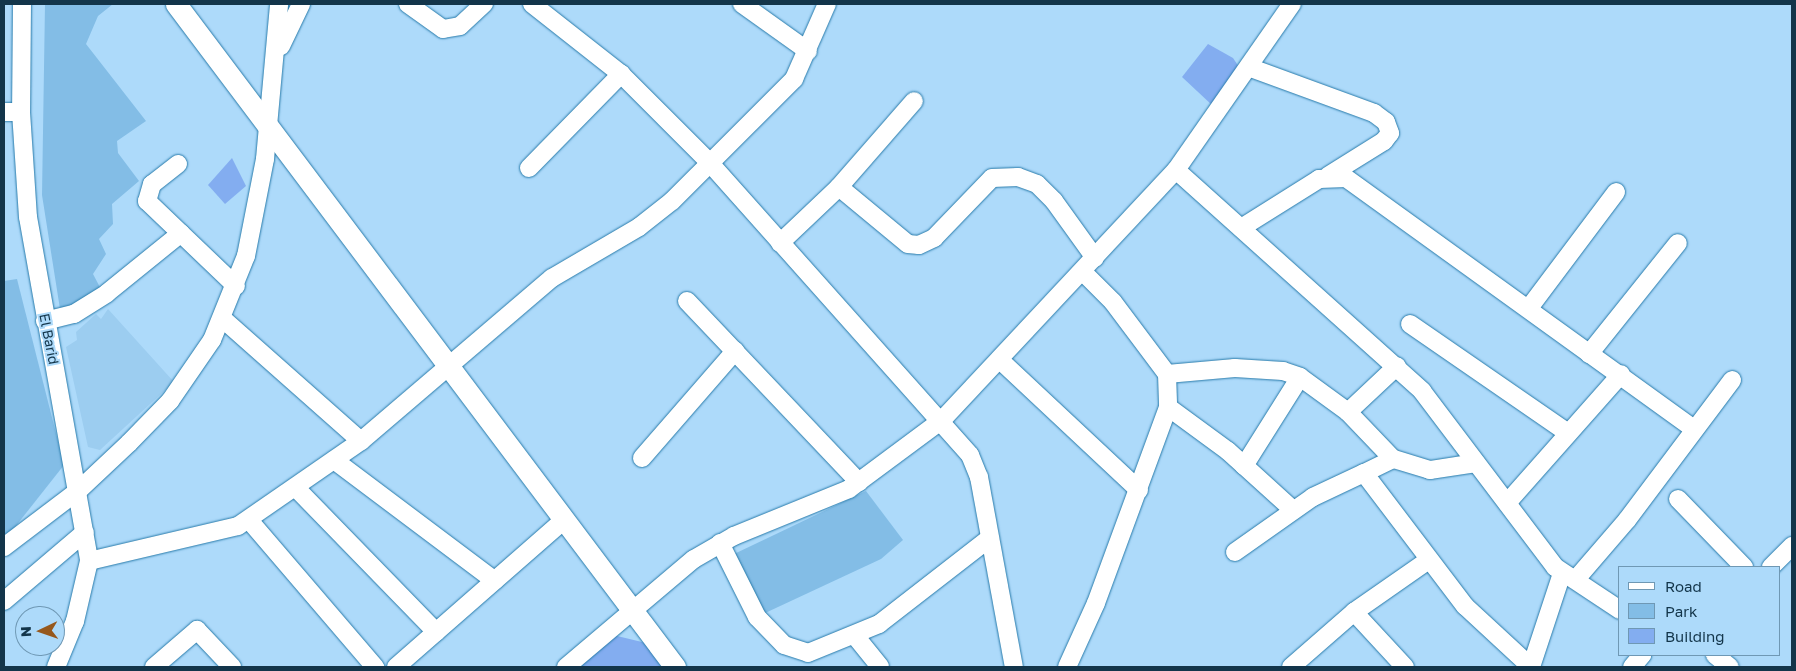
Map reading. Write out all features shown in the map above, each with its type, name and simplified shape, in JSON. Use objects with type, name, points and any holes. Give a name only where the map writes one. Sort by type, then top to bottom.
[{"type":"main road","points":[[176,4],[675,667]]},
{"type":"street","name":"El Barid","points":[[22,4],[12,112],[45,321],[79,490],[89,561],[75,622],[56,667]]},
{"type":"street","points":[[4,547],[79,490],[170,401],[200,363],[223,319],[236,286],[269,127],[278,53],[279,4]]},
{"type":"street","points":[[278,53],[301,4]]},
{"type":"street","points":[[408,4],[443,29],[460,26],[484,4]]},
{"type":"street","points":[[532,4],[621,74],[709,162],[780,243],[942,420],[977,468],[1011,666]]},
{"type":"street","points":[[742,4],[808,51]]},
{"type":"street","points":[[89,561],[227,530],[249,520],[361,440],[448,364],[552,278],[651,218],[794,79],[808,51],[827,4]]},
{"type":"street","points":[[566,667],[631,610],[720,543],[816,505],[859,482],[942,420],[1001,361],[1176,170],[1252,68],[1292,4]]},
{"type":"street","points":[[1241,228],[1384,141],[1390,133],[1386,122],[1374,113],[1252,68]]},
{"type":"street","points":[[529,168],[621,74]]},
{"type":"street","points":[[780,243],[839,187],[914,101]]},
{"type":"street","points":[[178,164],[152,184],[146,197],[236,286]]},
{"type":"street","points":[[1176,170],[1397,366],[1448,421],[1476,463],[1507,503],[1569,576],[1618,609]]},
{"type":"street","points":[[1328,176],[1346,178],[1529,308],[1589,354],[1621,374],[1694,429]]},
{"type":"street","points":[[839,187],[908,244],[919,245],[934,238],[992,178],[1018,177],[1037,184],[1054,200],[1096,258]]},
{"type":"street","points":[[1529,308],[1616,192]]},
{"type":"street","points":[[45,321],[74,314],[107,294],[181,233]]},
{"type":"street","points":[[1589,354],[1678,243]]},
{"type":"street","points":[[1067,667],[1139,490],[1168,406],[1167,374],[1113,302],[1083,272]]},
{"type":"street","points":[[687,301],[859,482]]},
{"type":"street","points":[[223,319],[361,440]]},
{"type":"street","points":[[1410,324],[1568,433]]},
{"type":"street","points":[[642,458],[735,351]]},
{"type":"street","points":[[1001,361],[1139,490]]},
{"type":"street","points":[[1348,412],[1397,366]]},
{"type":"street","points":[[1167,374],[1235,368],[1284,371],[1300,377],[1348,412],[1393,459],[1430,470],[1476,463]]},
{"type":"street","points":[[1507,503],[1621,374]]},
{"type":"street","points":[[1244,466],[1300,377]]},
{"type":"street","points":[[1364,473],[1427,560],[1489,632],[1531,667],[1569,576],[1627,520],[1732,380]]},
{"type":"street","points":[[1168,406],[1244,466],[1292,510]]},
{"type":"street","points":[[1235,552],[1292,510],[1393,459]]},
{"type":"street","points":[[334,460],[495,581]]},
{"type":"street","points":[[296,488],[436,632]]},
{"type":"street","points":[[1678,498],[1743,566]]},
{"type":"street","points":[[249,520],[375,667]]},
{"type":"street","points":[[396,667],[564,520]]},
{"type":"street","points":[[4,601],[85,532]]},
{"type":"street","points":[[720,543],[746,601],[784,645],[808,653],[856,637],[901,609],[990,538]]},
{"type":"street","points":[[1773,566],[1792,546]]},
{"type":"street","points":[[1291,667],[1354,612],[1427,560]]},
{"type":"street","points":[[1354,612],[1397,665]]},
{"type":"street","points":[[154,667],[197,630],[232,667]]},
{"type":"street","points":[[856,637],[880,667]]},
{"type":"street","points":[[1632,667],[1641,656]]},
{"type":"street","points":[[1716,656],[1730,667]]},
{"type":"shaded area","points":[[108,309],[174,382],[100,450],[88,447],[66,347],[77,340],[76,332],[96,314],[101,319]]},
{"type":"green space","points":[[45,4],[113,4],[98,16],[86,44],[146,121],[117,141],[118,153],[139,181],[112,204],[113,224],[99,239],[106,254],[93,274],[103,293],[60,309],[42,195]]},
{"type":"green space","points":[[17,279],[64,465],[4,541],[4,281]]},
{"type":"green space","points":[[866,491],[903,540],[881,559],[763,614],[732,555]]},
{"type":"building","points":[[1208,44],[1233,58],[1239,67],[1213,106],[1182,77]]},
{"type":"building","points":[[232,158],[246,186],[225,204],[208,185]]},
{"type":"building","points":[[613,635],[646,643],[663,667],[576,667]]}]
